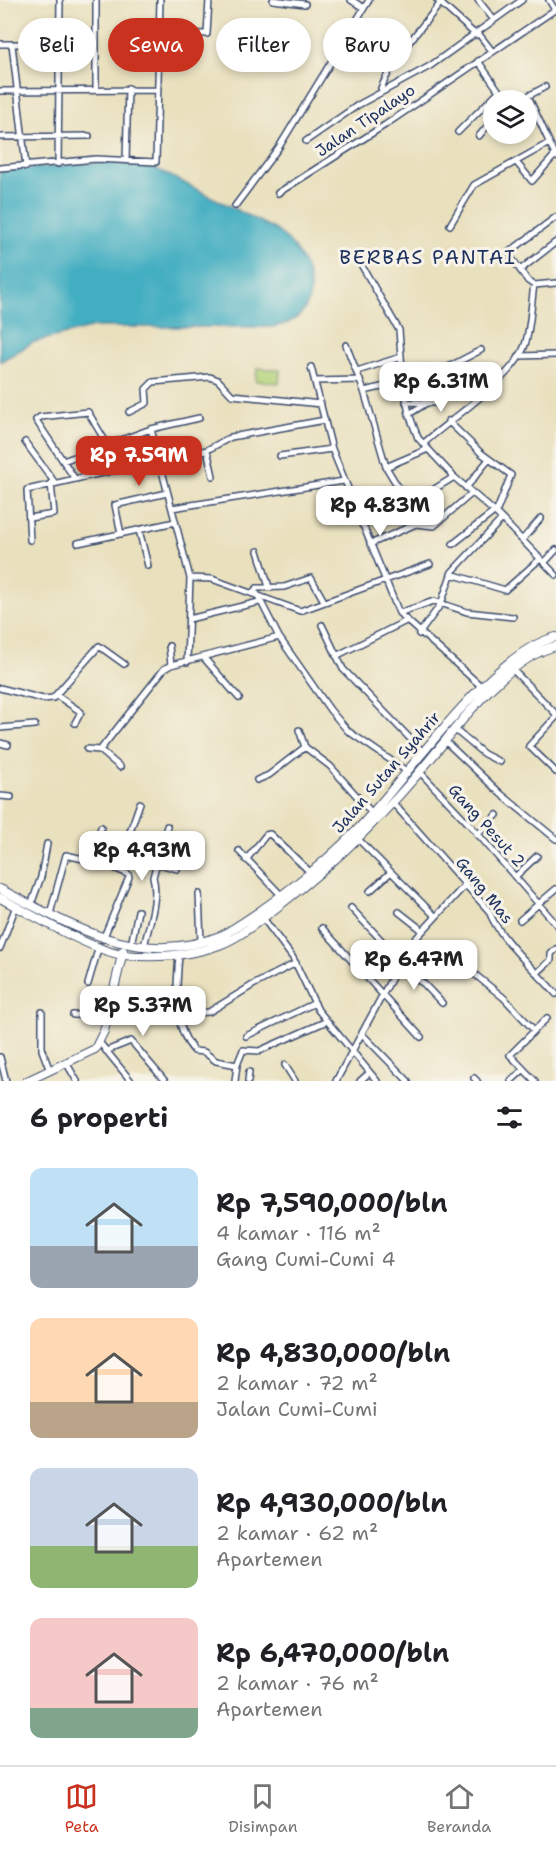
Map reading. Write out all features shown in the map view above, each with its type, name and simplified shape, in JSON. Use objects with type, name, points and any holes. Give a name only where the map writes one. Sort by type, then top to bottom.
[{"type":"street","points":[[60,0],[60,18]]},
{"type":"street","points":[[95,18],[96,0]]},
{"type":"street","points":[[159,18],[160,0]]},
{"type":"street","points":[[204,34],[207,34],[209,0]]},
{"type":"street","points":[[273,0],[305,4]]},
{"type":"street","points":[[351,0],[364,8]]},
{"type":"street","points":[[235,206],[279,147],[369,0]]},
{"type":"street","points":[[478,0],[494,20]]},
{"type":"street","points":[[306,141],[358,105],[430,66],[522,0]]},
{"type":"street","points":[[549,0],[556,10]]},
{"type":"street","points":[[381,88],[394,61],[440,1],[477,34],[492,51]]},
{"type":"street","name":"Jalan Tipalayo","points":[[278,193],[556,10]]},
{"type":"street","points":[[0,44],[18,44]]},
{"type":"street","points":[[12,44],[26,167]]},
{"type":"street","points":[[478,61],[498,90]]},
{"type":"street","points":[[58,164],[59,72]]},
{"type":"street","points":[[95,72],[96,89]]},
{"type":"street","points":[[0,168],[96,159],[156,162],[158,72]]},
{"type":"street","points":[[537,91],[545,87]]},
{"type":"street","points":[[0,91],[128,88],[158,90]]},
{"type":"street","points":[[126,160],[128,88]]},
{"type":"street","points":[[458,132],[483,107]]},
{"type":"street","points":[[516,162],[532,181],[555,156],[537,116]]},
{"type":"street","points":[[479,136],[483,131]]},
{"type":"street","points":[[0,137],[89,136]]},
{"type":"street","points":[[450,225],[474,185],[549,143]]},
{"type":"street","points":[[534,285],[520,270],[509,251],[556,217]]},
{"type":"street","points":[[520,270],[556,242]]},
{"type":"street","points":[[359,261],[396,321],[406,402],[413,428],[423,444],[454,477],[495,512],[556,575]]},
{"type":"street","points":[[534,285],[556,283]]},
{"type":"street","points":[[423,444],[504,376],[520,355],[525,344],[534,285]]},
{"type":"street","points":[[346,345],[364,391],[386,467],[409,505]]},
{"type":"street","points":[[364,391],[435,374],[481,350]]},
{"type":"street","points":[[520,355],[556,355]]},
{"type":"street","points":[[357,371],[401,357]]},
{"type":"street","points":[[311,367],[332,449],[399,613],[419,634],[484,690]]},
{"type":"street","points":[[129,412],[147,403],[146,390],[153,382],[210,377],[218,380],[232,395],[321,404]]},
{"type":"street","points":[[315,381],[360,380]]},
{"type":"street","points":[[406,402],[434,403],[449,395]]},
{"type":"street","points":[[409,414],[426,403]]},
{"type":"street","points":[[75,479],[36,422],[38,417],[88,412],[107,444]]},
{"type":"street","points":[[63,461],[151,429],[199,418]]},
{"type":"street","points":[[30,540],[27,490],[207,450],[231,437],[325,420]]},
{"type":"street","points":[[448,421],[489,459],[511,475],[495,512],[453,544]]},
{"type":"street","points":[[151,429],[190,578],[187,662]]},
{"type":"street","points":[[25,442],[53,483],[54,514],[29,518]]},
{"type":"street","points":[[280,456],[332,449]]},
{"type":"street","points":[[386,467],[429,449]]},
{"type":"street","points":[[207,450],[213,476]]},
{"type":"street","points":[[466,488],[489,459]]},
{"type":"street","points":[[363,525],[409,505],[454,477]]},
{"type":"street","points":[[172,508],[344,481]]},
{"type":"street","points":[[121,534],[115,505],[167,493]]},
{"type":"street","points":[[370,544],[416,524],[434,526],[472,493]]},
{"type":"street","points":[[522,540],[541,518]]},
{"type":"street","points":[[419,634],[441,604],[451,574],[502,519]]},
{"type":"street","points":[[78,543],[175,522]]},
{"type":"street","points":[[139,530],[148,566]]},
{"type":"street","points":[[451,574],[505,590],[556,550]]},
{"type":"street","points":[[258,551],[269,587]]},
{"type":"street","points":[[190,578],[212,579],[300,611],[430,564]]},
{"type":"street","points":[[254,593],[257,588],[284,587],[313,579],[324,601]]},
{"type":"street","points":[[254,593],[279,637],[330,710],[348,731],[408,772]]},
{"type":"street","points":[[399,613],[432,601],[473,613],[513,617]]},
{"type":"street","points":[[189,619],[259,602]]},
{"type":"street","points":[[336,656],[406,621]]},
{"type":"street","points":[[322,625],[343,669],[424,753]]},
{"type":"street","points":[[100,750],[164,669],[171,665],[279,637]]},
{"type":"street","name":"Jalan Sutan Syahrir","points":[[0,889],[50,914],[122,955],[179,954],[222,944],[264,918],[312,875],[484,690],[532,645],[556,637]]},
{"type":"street","points":[[0,688],[43,699],[56,695],[96,646],[101,647],[124,664]]},
{"type":"street","points":[[169,646],[171,665]]},
{"type":"street","name":"Jalan Sutan Syahrir","points":[[0,898],[101,943],[176,946],[201,942],[223,935],[280,894],[312,875],[358,840],[420,772],[484,690],[535,653],[556,646]]},
{"type":"street","points":[[204,658],[239,698]]},
{"type":"street","points":[[513,670],[556,716],[529,746],[556,772]]},
{"type":"street","points":[[56,695],[81,712],[75,723]]},
{"type":"street","points":[[0,728],[35,725]]},
{"type":"street","points":[[454,729],[484,754],[500,762]]},
{"type":"street","points":[[299,730],[305,747],[330,766],[372,813]]},
{"type":"street","points":[[445,741],[501,794],[556,839]]},
{"type":"street","points":[[0,743],[8,745]]},
{"type":"street","points":[[257,780],[269,775],[305,747]]},
{"type":"street","points":[[87,749],[100,750],[120,767]]},
{"type":"street","name":"Gang Pesut 2","points":[[420,772],[556,924]]},
{"type":"street","points":[[0,796],[11,797]]},
{"type":"street","points":[[140,803],[128,837],[160,848]]},
{"type":"street","name":"Gang Mas","points":[[393,803],[466,884],[556,994]]},
{"type":"street","points":[[477,835],[497,815]]},
{"type":"street","points":[[93,861],[101,826]]},
{"type":"street","points":[[144,945],[152,913],[156,863],[167,826]]},
{"type":"street","points":[[246,860],[266,835],[270,834],[312,875]]},
{"type":"street","points":[[358,840],[435,916]]},
{"type":"street","points":[[31,905],[41,877],[47,844]]},
{"type":"street","points":[[238,851],[280,894]]},
{"type":"street","points":[[50,914],[65,856],[93,861],[129,876],[101,943],[88,984]]},
{"type":"street","points":[[515,878],[537,856]]},
{"type":"street","points":[[156,863],[177,869]]},
{"type":"street","points":[[370,891],[390,873]]},
{"type":"street","points":[[336,1081],[399,964],[422,930],[466,884]]},
{"type":"street","points":[[520,920],[556,889]]},
{"type":"street","points":[[199,894],[201,942]]},
{"type":"street","points":[[0,948],[15,906]]},
{"type":"street","points":[[351,908],[399,964],[423,983],[442,1003]]},
{"type":"street","points":[[27,1081],[89,1054],[100,1043],[122,955],[128,945],[138,911]]},
{"type":"street","points":[[399,912],[422,930]]},
{"type":"street","points":[[264,918],[297,963],[315,1003],[327,1021],[377,1081]]},
{"type":"street","points":[[322,928],[421,1036]]},
{"type":"street","points":[[537,973],[551,960],[551,954],[556,949]]},
{"type":"street","points":[[179,954],[178,1014],[186,1040],[194,1051],[204,1052],[214,1060],[237,1065]]},
{"type":"street","points":[[178,1014],[209,1012],[253,985],[297,963]]},
{"type":"street","points":[[462,964],[500,993],[534,1030]]},
{"type":"street","points":[[246,1035],[315,1003]]},
{"type":"street","points":[[42,1012],[42,1050],[50,1071]]},
{"type":"street","points":[[73,1015],[107,1016]]},
{"type":"street","points":[[535,1081],[510,1055],[547,1018]]},
{"type":"street","points":[[235,1081],[237,1065],[243,1050],[259,1052],[327,1021]]},
{"type":"street","points":[[362,1034],[408,1081]]},
{"type":"street","points":[[106,1051],[131,1041],[165,1081]]},
{"type":"street","points":[[100,1043],[131,1081]]},
{"type":"street","points":[[0,1057],[6,1081]]},
{"type":"street","points":[[67,1064],[77,1081]]},
{"type":"street","points":[[285,1065],[295,1081]]},
{"type":"street","points":[[511,1081],[523,1070]]},
{"type":"street","points":[[248,1081],[249,1072]]},
{"type":"street","points":[[360,1081],[369,1073]]},
{"type":"green space","points":[[257,368],[280,370],[279,383],[256,381]]},
{"type":"water","points":[[103,162],[142,165],[161,171],[276,230],[299,255],[306,270],[310,286],[309,300],[302,312],[290,322],[271,327],[94,327],[34,342],[0,362],[0,171]]},
{"type":"district","name":"BERBAS PANTAI","points":[[428,257]]}]
